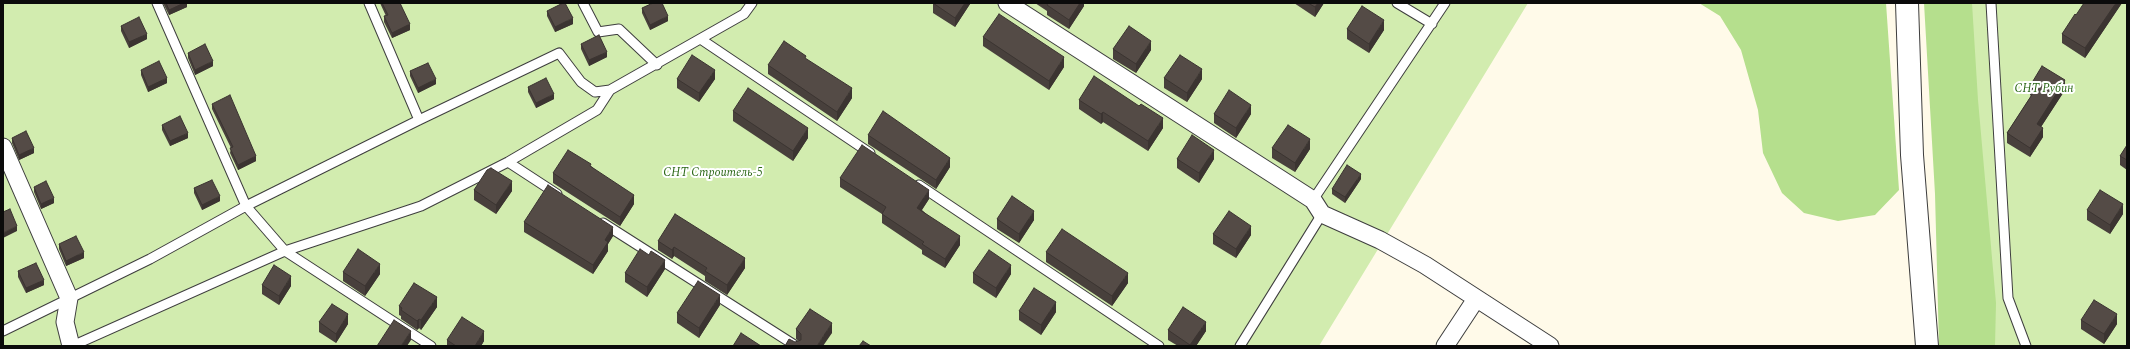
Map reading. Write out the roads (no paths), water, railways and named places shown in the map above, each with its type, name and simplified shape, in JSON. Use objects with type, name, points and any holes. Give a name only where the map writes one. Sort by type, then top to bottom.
[{"type":"street","points":[[1007,3],[1318,207],[1425,265],[1550,346]]},
{"type":"street","points":[[1907,3],[1912,155],[1927,346]]},
{"type":"street","points":[[3,147],[69,298],[65,322],[72,346]]},
{"type":"street","points":[[1445,346],[1476,299]]},
{"type":"lane","points":[[157,3],[246,206],[285,251],[431,346]]},
{"type":"lane","points":[[369,3],[419,120]]},
{"type":"lane","points":[[583,3],[598,32],[619,29],[657,65]]},
{"type":"lane","points":[[3,331],[150,259],[246,206],[419,120],[559,53],[581,82],[594,92],[610,90],[702,40],[744,14],[752,3]]},
{"type":"lane","points":[[1397,3],[1432,24]]},
{"type":"lane","points":[[1240,346],[1318,207],[1445,3]]},
{"type":"lane","points":[[1991,3],[2008,298],[2026,346]]},
{"type":"lane","points":[[702,40],[880,160]]},
{"type":"lane","points":[[72,346],[285,251],[421,206],[508,162],[597,110],[610,90]]},
{"type":"lane","points":[[508,162],[568,201]]},
{"type":"lane","points":[[914,182],[1158,346]]},
{"type":"lane","points":[[595,218],[796,346]]},
{"type":"park label","name":"СНТ Рубин","points":[[2044,90]]},
{"type":"park label","name":"СНТ Строитель-5","points":[[713,174]]}]
